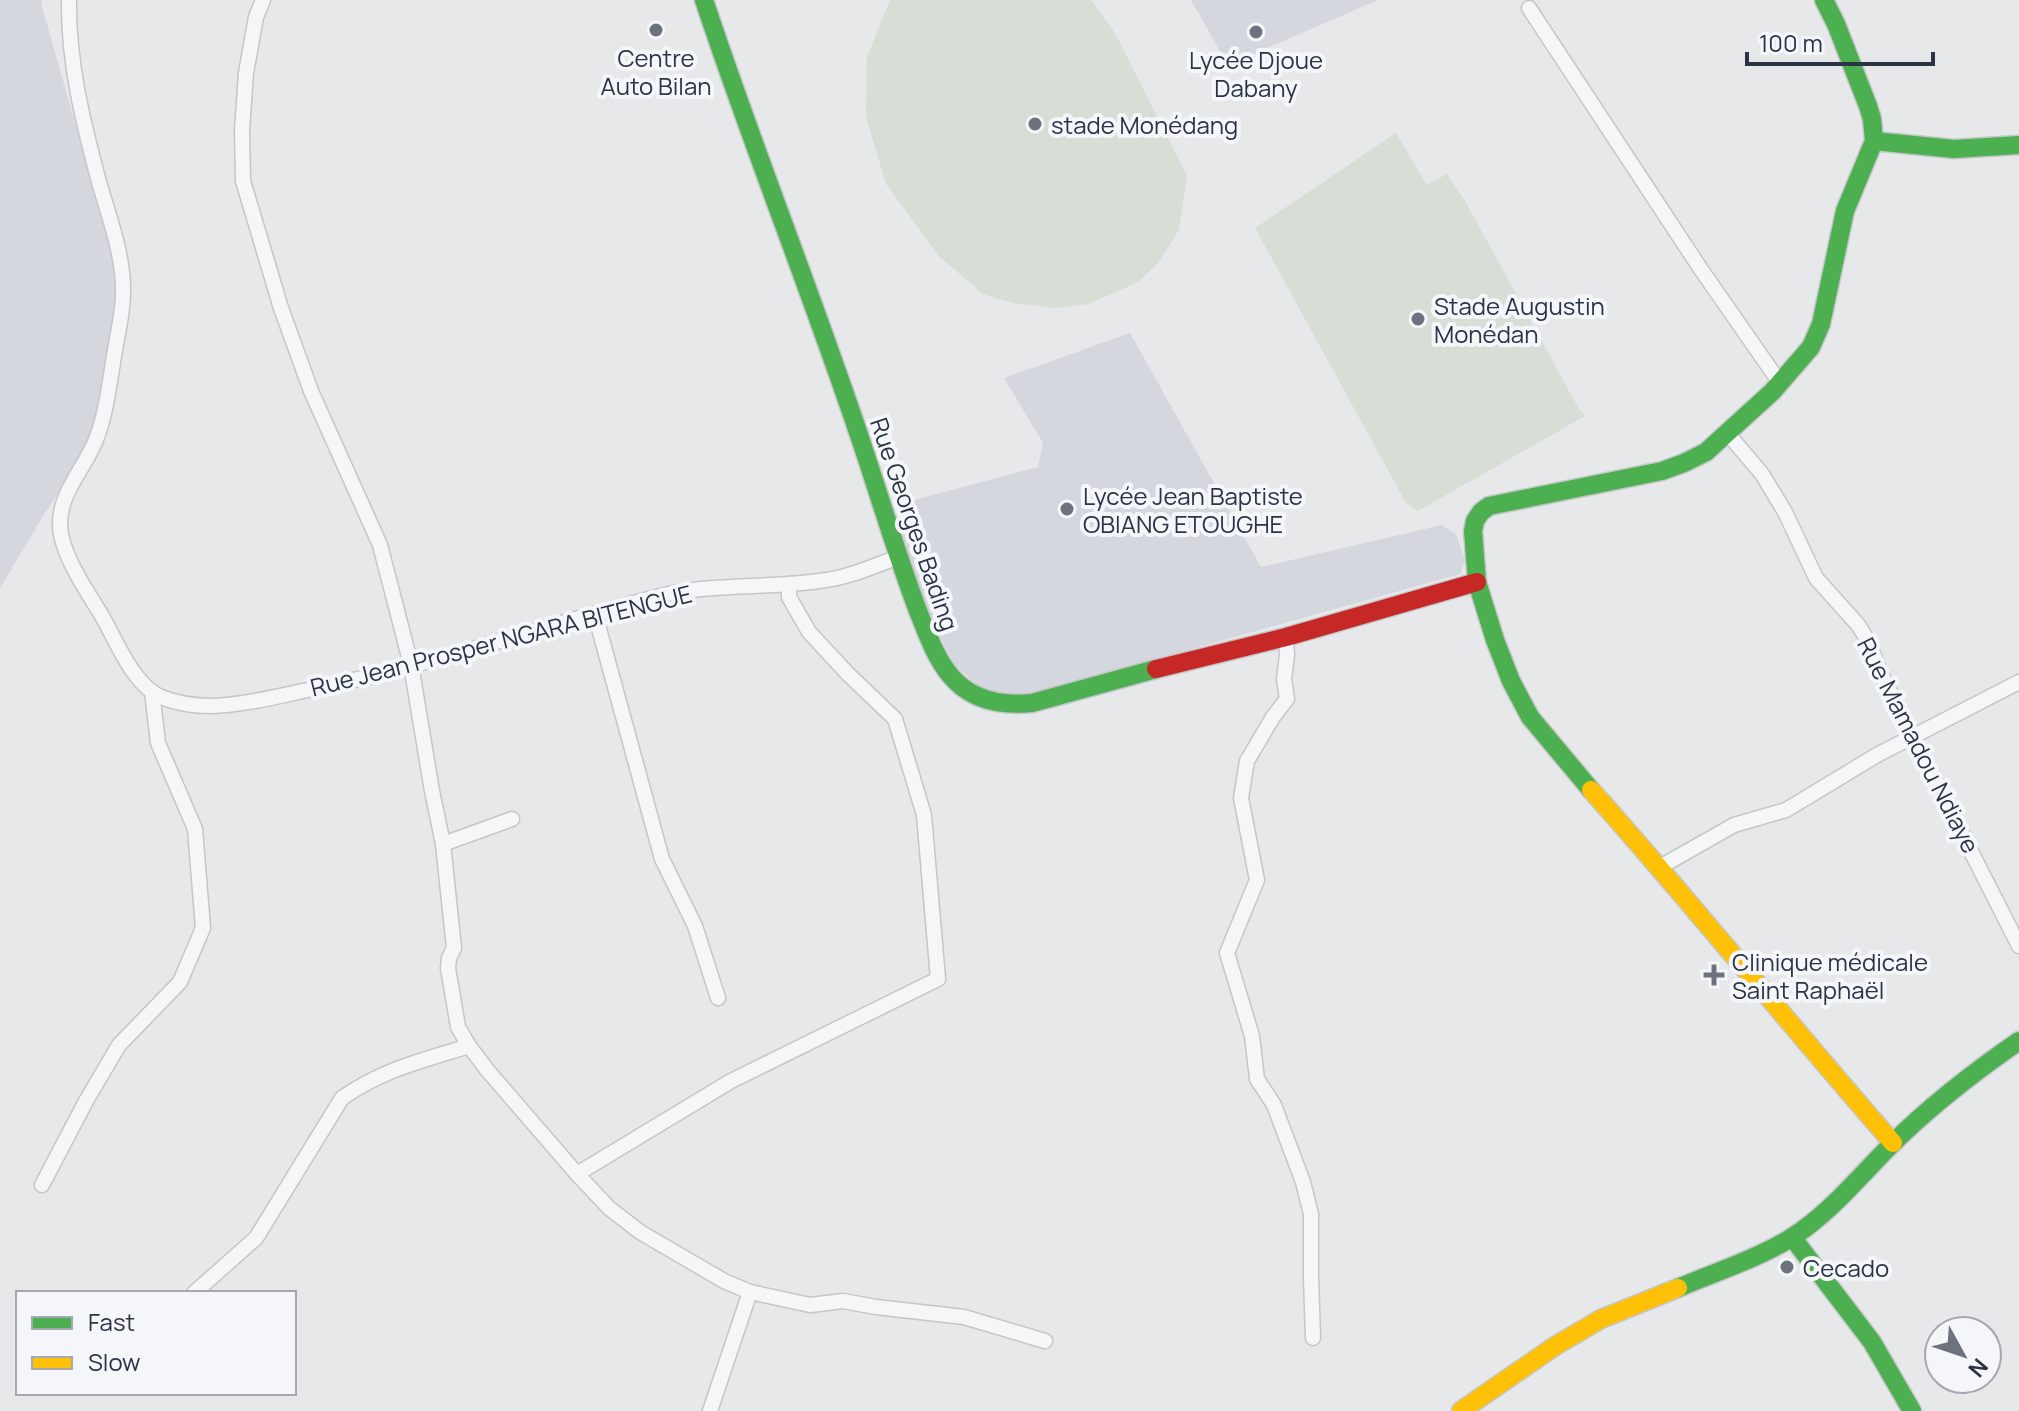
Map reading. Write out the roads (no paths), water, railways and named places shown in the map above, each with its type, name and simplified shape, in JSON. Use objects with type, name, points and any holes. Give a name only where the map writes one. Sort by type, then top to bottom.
[{"type":"street","points":[[42,1185],[119,1045],[180,982],[203,928],[195,829],[158,743],[152,692],[122,653],[71,562],[61,538],[63,501],[90,455],[102,423],[123,298],[121,267],[71,58],[69,0]]},
{"type":"street","points":[[263,0],[256,17],[246,73],[242,130],[243,181],[276,293],[311,391],[380,545],[411,665],[443,844],[454,948],[448,968],[458,1027],[469,1046],[609,1208],[640,1232],[724,1281],[750,1292],[810,1305],[843,1301],[964,1317],[1045,1341]]},
{"type":"street","name":"Rue Georges Bading","points":[[704,0],[828,346],[898,557],[930,640],[943,665],[963,687],[994,704],[1032,703],[1286,637],[1477,582]]},
{"type":"street","points":[[1824,0],[1868,106],[1874,141],[1845,211],[1825,312],[1811,347],[1780,383],[1728,434],[1694,458],[1662,471],[1489,506],[1475,521],[1473,531],[1477,582],[1488,622],[1505,667],[1530,717],[1893,1143]]},
{"type":"street","points":[[1529,8],[1700,268],[1780,383]]},
{"type":"street","points":[[1874,141],[1954,149],[2019,145]]},
{"type":"street","name":"Rue Mamadou Ndiaye","points":[[1728,434],[1762,474],[1785,512],[1816,578],[1859,626],[1868,641],[1881,674],[2019,946]]},
{"type":"street","name":"Rue Jean Prosper NGARA BITENGUE","points":[[152,692],[187,704],[219,705],[354,680],[685,590],[835,578],[898,557]]},
{"type":"street","points":[[577,1174],[731,1081],[938,979],[924,815],[895,719],[809,632],[789,597],[789,584]]},
{"type":"street","points":[[595,614],[662,859],[695,926],[718,998]]},
{"type":"street","points":[[1286,637],[1284,679],[1287,699],[1247,761],[1241,798],[1257,880],[1227,953],[1252,1036],[1257,1079],[1274,1105],[1303,1182],[1311,1214],[1313,1338]]},
{"type":"street","points":[[1660,867],[1734,825],[1786,810],[1877,755],[2019,682]]},
{"type":"street","points":[[443,844],[512,819]]},
{"type":"street","points":[[1461,1411],[1555,1346],[1601,1319],[1751,1258],[1792,1237],[1829,1208],[1893,1143],[1980,1068],[2019,1041]]},
{"type":"street","points":[[196,1291],[256,1238],[342,1098],[392,1070],[469,1046]]},
{"type":"street","points":[[1792,1237],[1872,1342],[1912,1411]]},
{"type":"street","points":[[710,1411],[750,1292]]},
{"type":"place","name":"Centre Auto Bilan","points":[[656,30]]},
{"type":"place","name":"Lycée Djoue Dabany","points":[[1256,32]]},
{"type":"place","name":"stade Monédang","points":[[1035,124]]},
{"type":"place","name":"Stade Augustin Monédan","points":[[1418,319]]},
{"type":"place","name":"Lycée Jean Baptiste OBIANG ETOUGHE","points":[[1067,509]]},
{"type":"place","name":"Clinique médicale Saint Raphaël","points":[[1714,975]]},
{"type":"place","name":"Cecado","points":[[1787,1267]]}]
